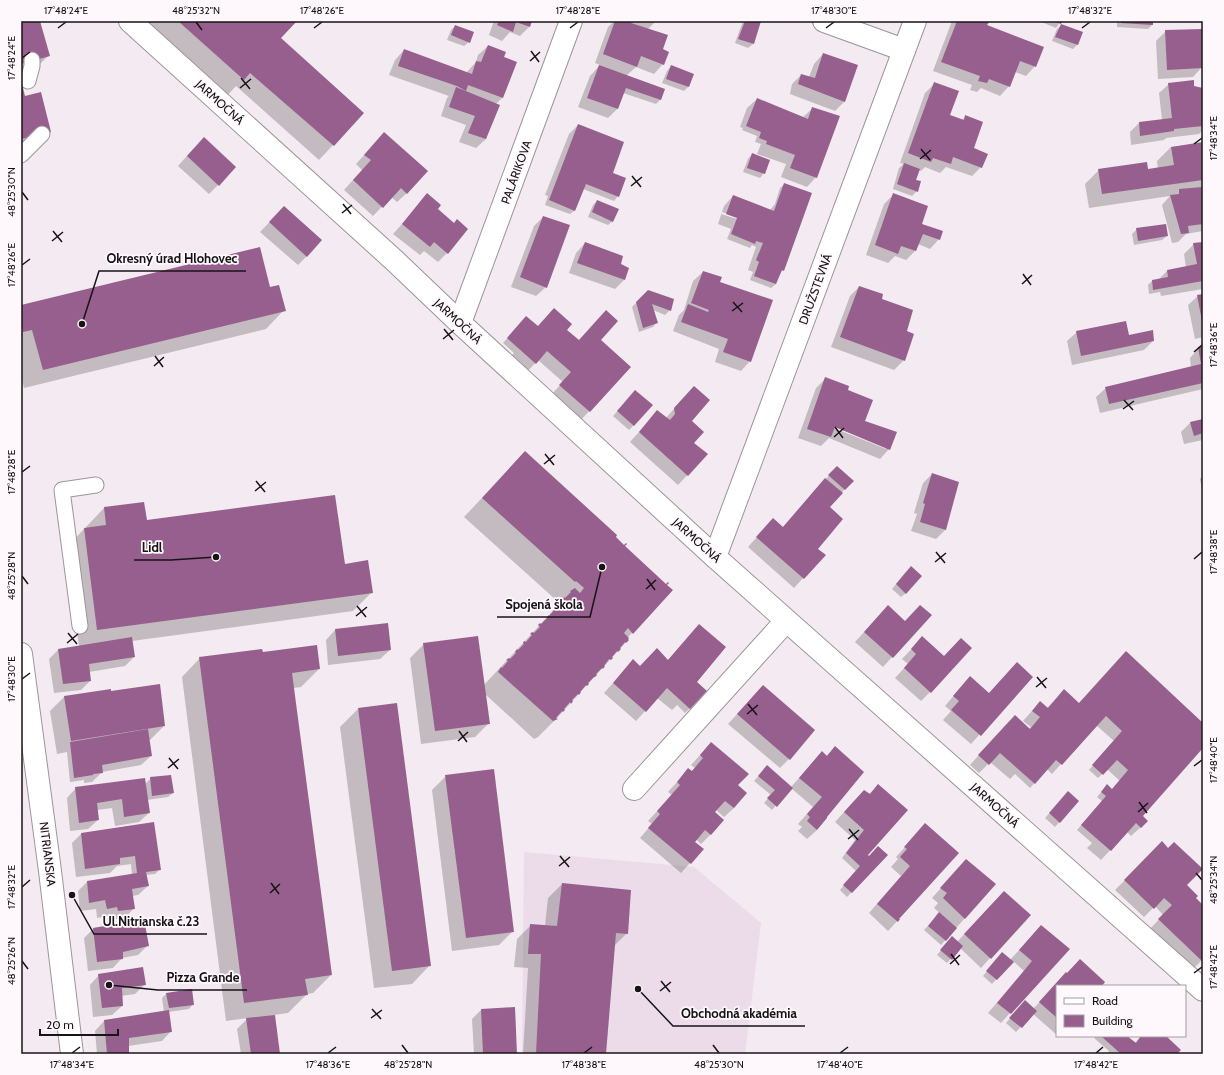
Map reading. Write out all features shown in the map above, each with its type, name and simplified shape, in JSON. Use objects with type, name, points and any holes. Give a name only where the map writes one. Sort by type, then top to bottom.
[{"type":"street","name":"JARMOČNÁ","points":[[130,21],[395,261],[460,323],[715,557],[1203,990]]},
{"type":"street","name":"PALÁRIKOVA","points":[[460,323],[571,21]]},
{"type":"street","points":[[824,21],[904,50]]},
{"type":"street","name":"DRUŽSTEVNÁ","points":[[715,557],[915,21]]},
{"type":"street","points":[[634,789],[786,621]]},
{"type":"street","name":"NITRIANSKA","points":[[21,654],[50,871],[72,1054]]},
{"type":"lane","points":[[27,86],[32,60]]},
{"type":"lane","points":[[21,155],[42,134]]},
{"type":"lane","points":[[80,626],[62,490],[96,485]]},
{"type":"shaded area","points":[[524,852],[694,867],[761,923],[745,1054],[522,1054]]},
{"type":"building","points":[[21,21],[40,21],[50,56],[21,64]]},
{"type":"building","points":[[178,21],[297,21],[281,38],[364,113],[334,146],[250,73],[244,80]]},
{"type":"building","points":[[499,21],[532,21],[530,27],[516,22],[513,32],[497,25]]},
{"type":"building","points":[[615,21],[629,21],[632,22],[631,23],[668,35],[663,49],[669,52],[664,65],[641,56],[637,67],[603,54]]},
{"type":"building","points":[[745,21],[761,21],[754,44],[738,39]]},
{"type":"building","points":[[957,21],[990,21],[987,25],[1044,47],[1036,67],[1020,61],[1010,87],[989,79],[987,83],[978,81],[980,76],[941,62]]},
{"type":"building","points":[[1054,21],[1062,21],[1061,24]]},
{"type":"building","points":[[1121,21],[1153,21],[1153,25],[1121,23]]},
{"type":"building","points":[[1061,24],[1083,32],[1078,45],[1055,37]]},
{"type":"building","points":[[455,25],[474,32],[470,43],[451,35]]},
{"type":"building","points":[[1202,29],[1203,68],[1167,70],[1165,30]]},
{"type":"building","points":[[488,45],[506,52],[504,57],[517,62],[503,98],[468,85],[466,91],[457,86],[398,66],[404,49],[472,74],[476,61],[481,62]]},
{"type":"building","points":[[823,53],[858,65],[845,102],[798,84],[801,74],[815,78]]},
{"type":"building","points":[[599,65],[665,89],[661,100],[626,88],[618,109],[587,98]]},
{"type":"building","points":[[671,65],[694,74],[689,87],[666,79]]},
{"type":"building","points":[[21,80],[25,96],[41,92],[51,132],[21,139]]},
{"type":"building","points":[[1194,80],[1194,86],[1203,88],[1203,126],[1174,129],[1174,131],[1140,136],[1139,122],[1172,118],[1168,83]]},
{"type":"building","points":[[934,82],[959,91],[950,115],[964,120],[965,115],[983,122],[974,148],[988,154],[982,168],[953,157],[951,164],[933,158],[931,162],[908,153]]},
{"type":"building","points":[[456,87],[500,105],[486,139],[468,133],[475,116],[449,107]]},
{"type":"building","points":[[757,98],[808,119],[812,107],[840,116],[817,178],[790,168],[795,155],[766,144],[767,141],[759,138],[761,132],[746,126]]},
{"type":"building","points":[[578,124],[624,142],[613,173],[626,178],[619,197],[586,184],[575,211],[549,200]]},
{"type":"building","points":[[384,132],[428,171],[407,194],[401,188],[383,208],[353,180],[371,160],[364,155]]},
{"type":"building","points":[[204,137],[236,167],[219,186],[187,156]]},
{"type":"building","points":[[1203,142],[1203,180],[1102,194],[1098,169],[1147,162],[1148,169],[1174,165],[1171,147]]},
{"type":"building","points":[[752,153],[770,160],[765,174],[747,168]]},
{"type":"building","points":[[904,163],[920,169],[916,180],[921,181],[918,192],[897,184]]},
{"type":"building","points":[[784,183],[812,193],[784,271],[782,270],[776,284],[754,276],[759,262],[756,260],[763,243],[756,241],[755,244],[731,234],[737,218],[726,214],[733,195],[774,211]]},
{"type":"building","points":[[1203,187],[1203,224],[1188,226],[1189,233],[1181,234],[1170,195],[1179,194],[1179,189]]},
{"type":"building","points":[[427,193],[441,205],[438,209],[454,223],[457,219],[468,229],[448,254],[434,242],[430,247],[402,224]]},
{"type":"building","points":[[893,193],[928,206],[922,224],[943,231],[940,240],[923,234],[916,251],[901,246],[898,254],[875,245]]},
{"type":"building","points":[[597,200],[619,209],[613,222],[592,212]]},
{"type":"building","points":[[284,206],[322,240],[307,257],[269,222]]},
{"type":"building","points":[[543,216],[570,225],[547,288],[520,277]]},
{"type":"building","points":[[1166,224],[1168,236],[1138,241],[1136,228]]},
{"type":"building","points":[[585,242],[623,256],[621,264],[629,268],[625,280],[577,263]]},
{"type":"building","points":[[1203,242],[1203,281],[1153,290],[1152,280],[1168,277],[1167,270],[1197,264],[1193,243]]},
{"type":"building","points":[[260,247],[270,287],[279,285],[286,311],[43,370],[32,330],[23,332],[21,322],[21,305]]},
{"type":"building","points":[[703,271],[722,277],[720,282],[773,300],[751,362],[723,352],[728,339],[681,322],[688,304],[708,312],[709,310],[691,303]]},
{"type":"building","points":[[859,286],[883,294],[882,299],[913,310],[907,331],[914,334],[905,361],[840,337]]},
{"type":"building","points":[[648,290],[674,299],[671,311],[652,304],[658,323],[643,328],[636,302]]},
{"type":"building","points":[[1203,294],[1203,321],[1202,321],[1197,295]]},
{"type":"building","points":[[554,308],[572,324],[567,330],[579,340],[606,310],[618,321],[601,340],[631,367],[590,412],[559,385],[571,372],[547,351],[536,364],[507,338],[526,316],[538,326]]},
{"type":"building","points":[[1126,321],[1129,335],[1153,330],[1154,341],[1081,356],[1076,331]]},
{"type":"building","points":[[1203,346],[1203,383],[1109,404],[1105,387],[1201,364],[1198,347]]},
{"type":"building","points":[[825,377],[849,386],[848,390],[873,400],[865,421],[897,432],[890,450],[835,427],[831,437],[807,429]]},
{"type":"building","points":[[694,386],[710,400],[692,421],[704,432],[694,443],[708,454],[688,476],[639,432],[657,410],[670,420],[675,414],[674,408]]},
{"type":"building","points":[[635,390],[653,405],[634,426],[617,411]]},
{"type":"building","points":[[1203,419],[1203,433],[1194,436],[1190,422]]},
{"type":"building","points":[[525,451],[617,535],[616,537],[624,545],[626,543],[627,544],[625,546],[666,584],[668,582],[669,583],[667,585],[673,590],[633,634],[628,628],[624,633],[629,640],[626,643],[625,642],[611,660],[609,659],[603,669],[602,668],[579,695],[578,694],[572,700],[573,701],[571,704],[570,702],[564,709],[565,710],[563,712],[562,711],[556,718],[558,719],[553,721],[498,672],[508,661],[506,660],[509,658],[510,659],[516,653],[515,652],[517,649],[518,650],[524,644],[524,641],[526,642],[532,635],[530,634],[532,632],[534,633],[540,627],[538,625],[549,616],[556,606],[557,607],[564,601],[562,600],[571,592],[570,591],[575,588],[580,593],[584,588],[576,581],[575,582],[482,498]]},
{"type":"building","points":[[837,466],[854,481],[845,490],[828,475]]},
{"type":"building","points":[[932,473],[959,482],[946,530],[920,522],[925,504],[923,503]]},
{"type":"building","points":[[825,478],[843,493],[830,507],[843,519],[818,549],[826,555],[804,579],[756,537],[773,518],[783,527]]},
{"type":"building","points":[[335,495],[345,564],[368,560],[373,593],[97,630],[84,528],[106,525],[104,507],[144,502],[147,520]]},
{"type":"building","points":[[911,566],[922,576],[906,594],[896,584]]},
{"type":"building","points":[[888,605],[905,621],[920,605],[932,615],[893,658],[864,632]]},
{"type":"building","points":[[388,623],[391,650],[338,656],[335,629]]},
{"type":"building","points":[[699,624],[726,647],[697,682],[707,691],[690,709],[667,688],[646,712],[613,683],[633,659],[640,666],[657,648],[668,660]]},
{"type":"building","points":[[478,636],[490,724],[435,731],[423,643]]},
{"type":"building","points":[[922,636],[944,656],[961,638],[972,648],[931,693],[904,668],[916,654],[911,649]]},
{"type":"building","points":[[132,637],[135,657],[89,664],[91,681],[63,684],[58,649]]},
{"type":"building","points":[[317,645],[320,669],[292,673],[332,975],[305,979],[308,995],[244,1003],[199,657],[262,649],[263,652]]},
{"type":"building","points":[[1126,651],[1203,723],[1203,748],[1143,816],[1148,821],[1141,828],[1136,823],[1111,851],[1081,825],[1106,796],[1101,792],[1107,784],[1112,789],[1128,770],[1117,760],[1103,775],[1092,765],[1122,731],[1106,716],[1062,765],[1056,760],[1035,784],[1000,753],[989,765],[978,755],[1015,715],[1030,729],[1040,717],[1032,711],[1040,701],[1048,708],[1064,689],[1079,703]]},
{"type":"building","points":[[1017,662],[1033,677],[981,736],[951,710],[959,701],[953,696],[970,676],[989,693]]},
{"type":"building","points":[[160,684],[165,726],[71,741],[64,696]]},
{"type":"building","points":[[763,685],[815,730],[790,760],[737,714]]},
{"type":"building","points":[[397,703],[431,966],[392,971],[358,708]]},
{"type":"building","points":[[148,729],[152,756],[102,765],[103,773],[74,778],[70,742]]},
{"type":"building","points":[[711,742],[749,774],[738,785],[747,793],[734,808],[725,801],[715,812],[724,820],[711,835],[705,830],[695,842],[704,849],[691,864],[648,828],[660,814],[657,811],[680,785],[677,782],[688,768],[692,771],[703,758],[700,755]]},
{"type":"building","points":[[835,746],[864,772],[817,830],[807,821],[810,817],[807,814],[822,797],[799,778],[822,751],[827,756]]},
{"type":"building","points":[[767,765],[793,788],[777,807],[767,798],[775,790],[758,776]]},
{"type":"building","points":[[494,769],[514,932],[466,938],[445,775]]},
{"type":"building","points":[[171,775],[174,793],[152,796],[150,777]]},
{"type":"building","points":[[145,778],[150,813],[124,817],[122,799],[97,803],[99,820],[79,823],[75,787]]},
{"type":"building","points":[[878,784],[908,810],[868,855],[869,856],[878,846],[888,855],[852,893],[843,885],[860,866],[846,853],[864,830],[844,812],[864,790],[870,794]]},
{"type":"building","points":[[1068,791],[1079,801],[1060,823],[1049,813]]},
{"type":"building","points":[[154,822],[161,870],[146,872],[149,886],[132,889],[135,909],[118,911],[117,907],[107,909],[105,900],[89,903],[87,881],[137,873],[135,856],[120,858],[120,864],[85,869],[81,833]]},
{"type":"building","points":[[925,823],[959,853],[899,919],[898,922],[877,904],[910,866],[900,857],[907,849],[904,847]]},
{"type":"building","points":[[1162,841],[1168,848],[1174,842],[1203,869],[1187,885],[1198,896],[1196,898],[1203,905],[1202,961],[1158,919],[1172,905],[1164,898],[1154,909],[1124,880]]},
{"type":"building","points":[[966,859],[996,884],[965,919],[943,898],[947,893],[940,888]]},
{"type":"building","points":[[562,883],[631,890],[628,934],[616,933],[606,1054],[536,1054],[541,954],[528,954],[530,924],[557,926]]},
{"type":"building","points":[[1004,891],[1031,915],[991,959],[964,934]]},
{"type":"building","points":[[939,912],[957,928],[946,941],[928,926]]},
{"type":"building","points":[[144,919],[149,946],[123,952],[123,959],[97,962],[93,928]]},
{"type":"building","points":[[1041,925],[1070,949],[1011,1014],[997,1003],[1032,961],[1019,950]]},
{"type":"building","points":[[952,936],[963,946],[952,960],[940,950]]},
{"type":"building","points":[[1002,952],[1014,962],[997,980],[986,971]]},
{"type":"building","points":[[1080,959],[1105,982],[1103,985],[1056,985],[1056,1017],[1039,1002],[1066,972],[1067,973]]},
{"type":"building","points":[[143,967],[146,985],[122,988],[123,1006],[102,1008],[98,974]]},
{"type":"building","points":[[192,989],[194,1005],[169,1008],[166,993]]},
{"type":"building","points":[[1025,1000],[1037,1011],[1022,1028],[1009,1018]]},
{"type":"building","points":[[515,1007],[517,1054],[483,1054],[481,1009]]},
{"type":"building","points":[[169,1010],[172,1032],[129,1038],[129,1054],[107,1054],[104,1020]]},
{"type":"building","points":[[275,1015],[280,1054],[251,1054],[246,1018]]},
{"type":"building","points":[[1102,1037],[1128,1037],[1136,1043],[1140,1037],[1167,1037],[1181,1050],[1177,1054],[1121,1054]]},
{"type":"place","name":"Okresný úrad Hlohovec","points":[[82,324]]},
{"type":"place","name":"Lidl","points":[[216,557]]},
{"type":"place","name":"Spojená škola","points":[[602,567]]},
{"type":"place","name":"Ul.Nitrianska č.23","points":[[72,895]]},
{"type":"place","name":"Pizza Grande","points":[[109,985]]},
{"type":"place","name":"Obchodná akadémia","points":[[638,989]]}]
